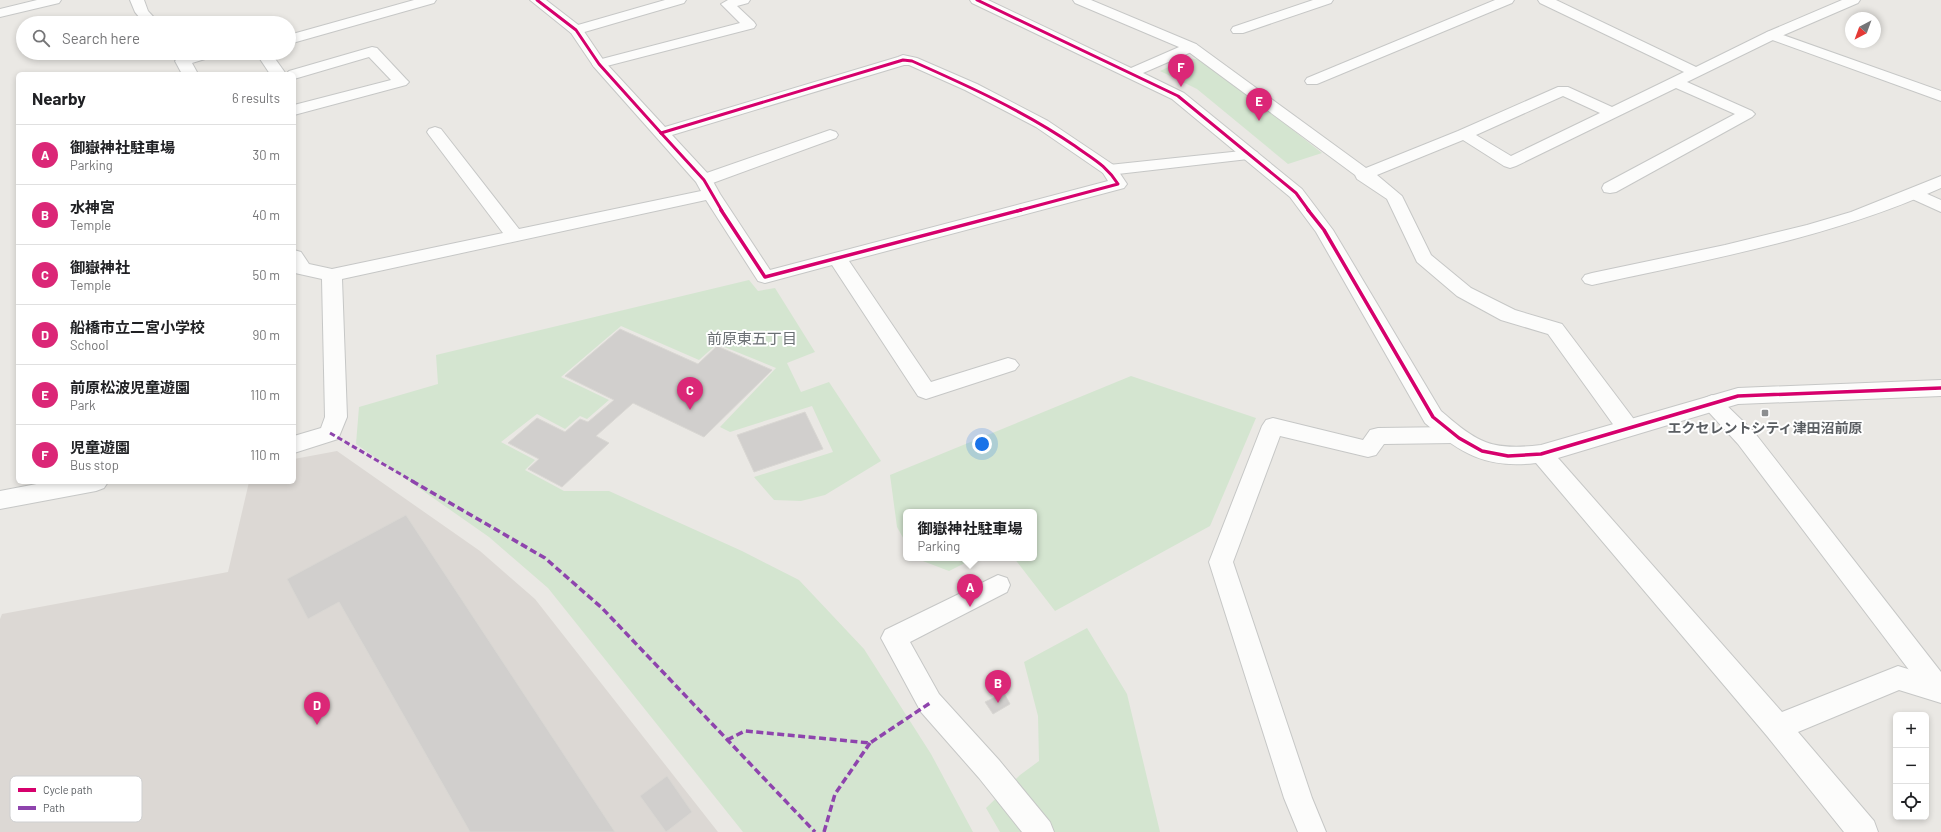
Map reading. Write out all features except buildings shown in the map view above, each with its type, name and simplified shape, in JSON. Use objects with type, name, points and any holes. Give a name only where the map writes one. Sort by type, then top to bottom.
[{"type":"street","points":[[0,13],[54,0]]},
{"type":"street","points":[[137,0],[142,12],[146,16]]},
{"type":"street","points":[[296,38],[429,0]]},
{"type":"street","points":[[537,0],[576,30],[599,64],[662,132],[707,187],[765,277],[1118,184],[1109,170],[1042,124],[971,87],[912,61],[902,60],[662,132]]},
{"type":"street","points":[[977,0],[1178,96],[1296,193],[1309,208],[1324,230],[1433,417],[1454,435],[1472,447],[1493,456],[1520,457],[1541,454],[1738,396],[1941,388]]},
{"type":"street","points":[[1772,35],[1941,96]]},
{"type":"street","points":[[1131,73],[1191,47]]},
{"type":"street","points":[[296,73],[372,51],[401,82],[296,109]]},
{"type":"street","points":[[182,60],[189,72]]},
{"type":"street","points":[[268,60],[277,72]]},
{"type":"street","points":[[435,132],[515,236]]},
{"type":"street","points":[[1592,280],[1814,230],[1916,194],[1941,181]]},
{"type":"street","points":[[296,259],[302,269],[332,275],[515,236],[707,187]]},
{"type":"street","points":[[837,258],[926,392],[1008,366]]},
{"type":"street","points":[[296,443],[330,433],[336,417],[332,275]]},
{"type":"street","points":[[1541,454],[1778,727],[1863,832]]},
{"type":"street","points":[[0,500],[85,484]]},
{"type":"street","points":[[1778,727],[1898,678],[1940,691]]},
{"type":"lane","points":[[576,30],[679,0]]},
{"type":"lane","points":[[599,64],[748,25],[728,4],[743,0]]},
{"type":"lane","points":[[1080,0],[1191,47],[1363,175],[1394,196],[1423,258],[1464,292],[1508,315],[1555,329],[1628,428]]},
{"type":"lane","points":[[1238,30],[1326,0]]},
{"type":"lane","points":[[1312,81],[1507,0]]},
{"type":"lane","points":[[1545,0],[1695,72]]},
{"type":"lane","points":[[1464,134],[1510,163],[1772,35],[1853,0]]},
{"type":"lane","points":[[1610,188],[1747,114],[1676,82]]},
{"type":"lane","points":[[1363,175],[1464,134],[1563,90],[1612,113]]},
{"type":"lane","points":[[707,187],[830,135]]},
{"type":"lane","points":[[1109,170],[1251,155]]},
{"type":"lane","points":[[1916,194],[1941,206]]},
{"type":"lane","points":[[1712,403],[1746,438],[1940,691]]},
{"type":"lane","points":[[1312,832],[1298,798],[1220,562],[1273,426],[1368,449],[1378,436],[1454,435]]},
{"type":"lane","points":[[998,585],[894,638],[930,703],[989,769],[1040,832]]},
{"type":"shaded area","points":[[337,451],[480,551],[535,599],[718,832],[0,832],[0,619],[2,614],[228,572],[249,484],[296,484],[296,459]]},
{"type":"green space","points":[[1187,58],[1204,60],[1322,153],[1288,164],[1197,89],[1160,71]]},
{"type":"green space","points":[[749,280],[758,291],[775,288],[815,352],[787,363],[801,392],[829,382],[881,461],[825,495],[801,501],[774,500],[754,477],[833,452],[812,406],[730,432],[720,427],[776,368],[717,344],[699,360],[621,326],[561,377],[609,400],[587,419],[580,416],[565,429],[537,414],[501,442],[535,460],[525,470],[564,491],[609,491],[742,551],[799,580],[864,649],[931,754],[973,832],[743,832],[548,588],[489,537],[356,444],[359,407],[438,384],[436,355]]},
{"type":"green space","points":[[1131,376],[1256,418],[1210,526],[1055,611],[1016,561],[1037,561],[1037,509],[903,509],[903,538],[897,527],[890,475]]},
{"type":"green space","points":[[923,561],[969,561],[949,571]]},
{"type":"green space","points":[[1087,628],[1127,694],[1160,832],[1000,832],[986,808],[1020,775],[1039,761],[1038,716],[1024,662]]},
{"type":"marked path","points":[[330,433],[545,558],[602,608],[815,832]]},
{"type":"marked path","points":[[727,740],[745,731],[870,743],[930,703]]},
{"type":"marked path","points":[[824,832],[835,794],[870,743]]},
{"type":"cycle path","points":[[537,0],[576,30],[599,64],[704,180],[711,194],[765,277],[1118,184],[1109,170],[1042,124],[971,87],[912,61],[903,60],[661,133]]},
{"type":"cycle path","points":[[977,0],[1178,96],[1296,193],[1324,230],[1433,417],[1446,429],[1470,446],[1482,451],[1494,455],[1508,456],[1541,454],[1738,396],[1941,388]]},
{"type":"place","name":"児童遊園","points":[[1181,87]]},
{"type":"place","name":"前原松波児童遊園","points":[[1259,121]]},
{"type":"place","name":"御嶽神社","points":[[690,410]]},
{"type":"place","name":"エクセレントシティ津田沼前原","points":[[1765,413]]},
{"type":"place","name":"御嶽神社駐車場","points":[[970,607]]},
{"type":"place","name":"水神宮","points":[[998,703]]},
{"type":"place","name":"船橋市立二宮小学校","points":[[317,725]]},
{"type":"district","name":"前原東五丁目","points":[[752,339]]}]
